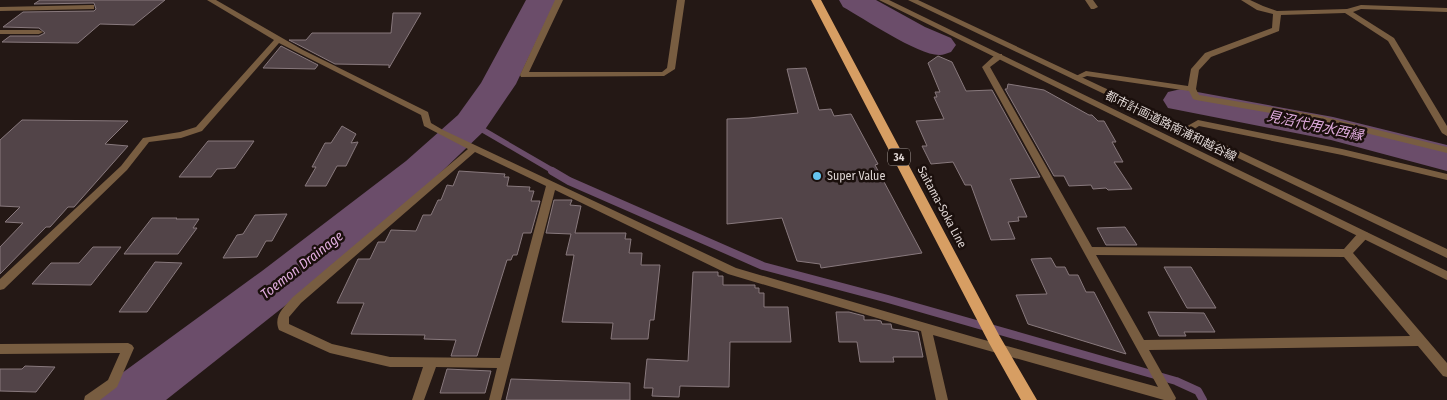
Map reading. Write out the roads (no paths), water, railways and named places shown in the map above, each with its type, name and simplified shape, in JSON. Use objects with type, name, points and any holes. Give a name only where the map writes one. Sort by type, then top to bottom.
[{"type":"main road","name":"Saitama-Soka Line","points":[[816,0],[1029,400]]},
{"type":"street","points":[[210,0],[278,40],[425,114],[428,124],[732,271],[926,328],[998,344],[1170,398]]},
{"type":"street","points":[[559,0],[524,75],[664,74],[671,69],[681,0]]},
{"type":"street","name":"都市計画道路南浦和越谷線","points":[[883,0],[1447,276]]},
{"type":"street","name":"都市計画道路南浦和越谷線","points":[[912,0],[1447,254]]},
{"type":"street","points":[[1089,0],[1094,8]]},
{"type":"street","points":[[1245,0],[1260,8],[1277,13],[1347,11],[1361,7],[1447,10]]},
{"type":"street","points":[[1376,0],[1384,8]]},
{"type":"street","points":[[0,9],[91,7]]},
{"type":"street","points":[[1347,11],[1391,40],[1447,133]]},
{"type":"street","points":[[1277,13],[1276,29],[1208,54],[1195,69],[1192,89],[1196,97],[1317,118],[1447,150]]},
{"type":"street","points":[[0,32],[39,32]]},
{"type":"street","points":[[0,286],[124,168],[146,140],[181,135],[199,129],[278,40]]},
{"type":"street","points":[[999,56],[986,67],[1170,398]]},
{"type":"street","points":[[1076,78],[1086,73],[1192,89]]},
{"type":"street","points":[[1185,131],[1198,123],[1342,152],[1447,177]]},
{"type":"street","points":[[475,148],[297,300],[282,316],[283,327],[330,348],[390,362],[504,363]]},
{"type":"street","points":[[495,400],[551,185]]},
{"type":"street","points":[[1088,251],[1347,253],[1363,236]]},
{"type":"street","points":[[1347,253],[1447,372]]},
{"type":"street","points":[[926,328],[942,400]]},
{"type":"street","points":[[1141,344],[1421,341]]},
{"type":"street","points":[[0,348],[128,348],[113,383],[90,400]]},
{"type":"street","points":[[418,400],[431,362]]},
{"type":"waterway","name":"Toemon Drainage","points":[[126,400],[279,284],[420,170],[471,123],[498,84],[541,0]]},
{"type":"waterway","name":"見沼代用水西縁","points":[[854,0],[913,34],[939,45]]},
{"type":"waterway","name":"見沼代用水西縁","points":[[1181,100],[1333,129],[1447,158]]},
{"type":"waterway","points":[[471,123],[555,172]]},
{"type":"waterway","points":[[552,171],[569,181],[763,266],[888,299],[1176,381],[1198,391],[1203,400]]},
{"type":"place","name":"Super Value","points":[[817,176]]}]
